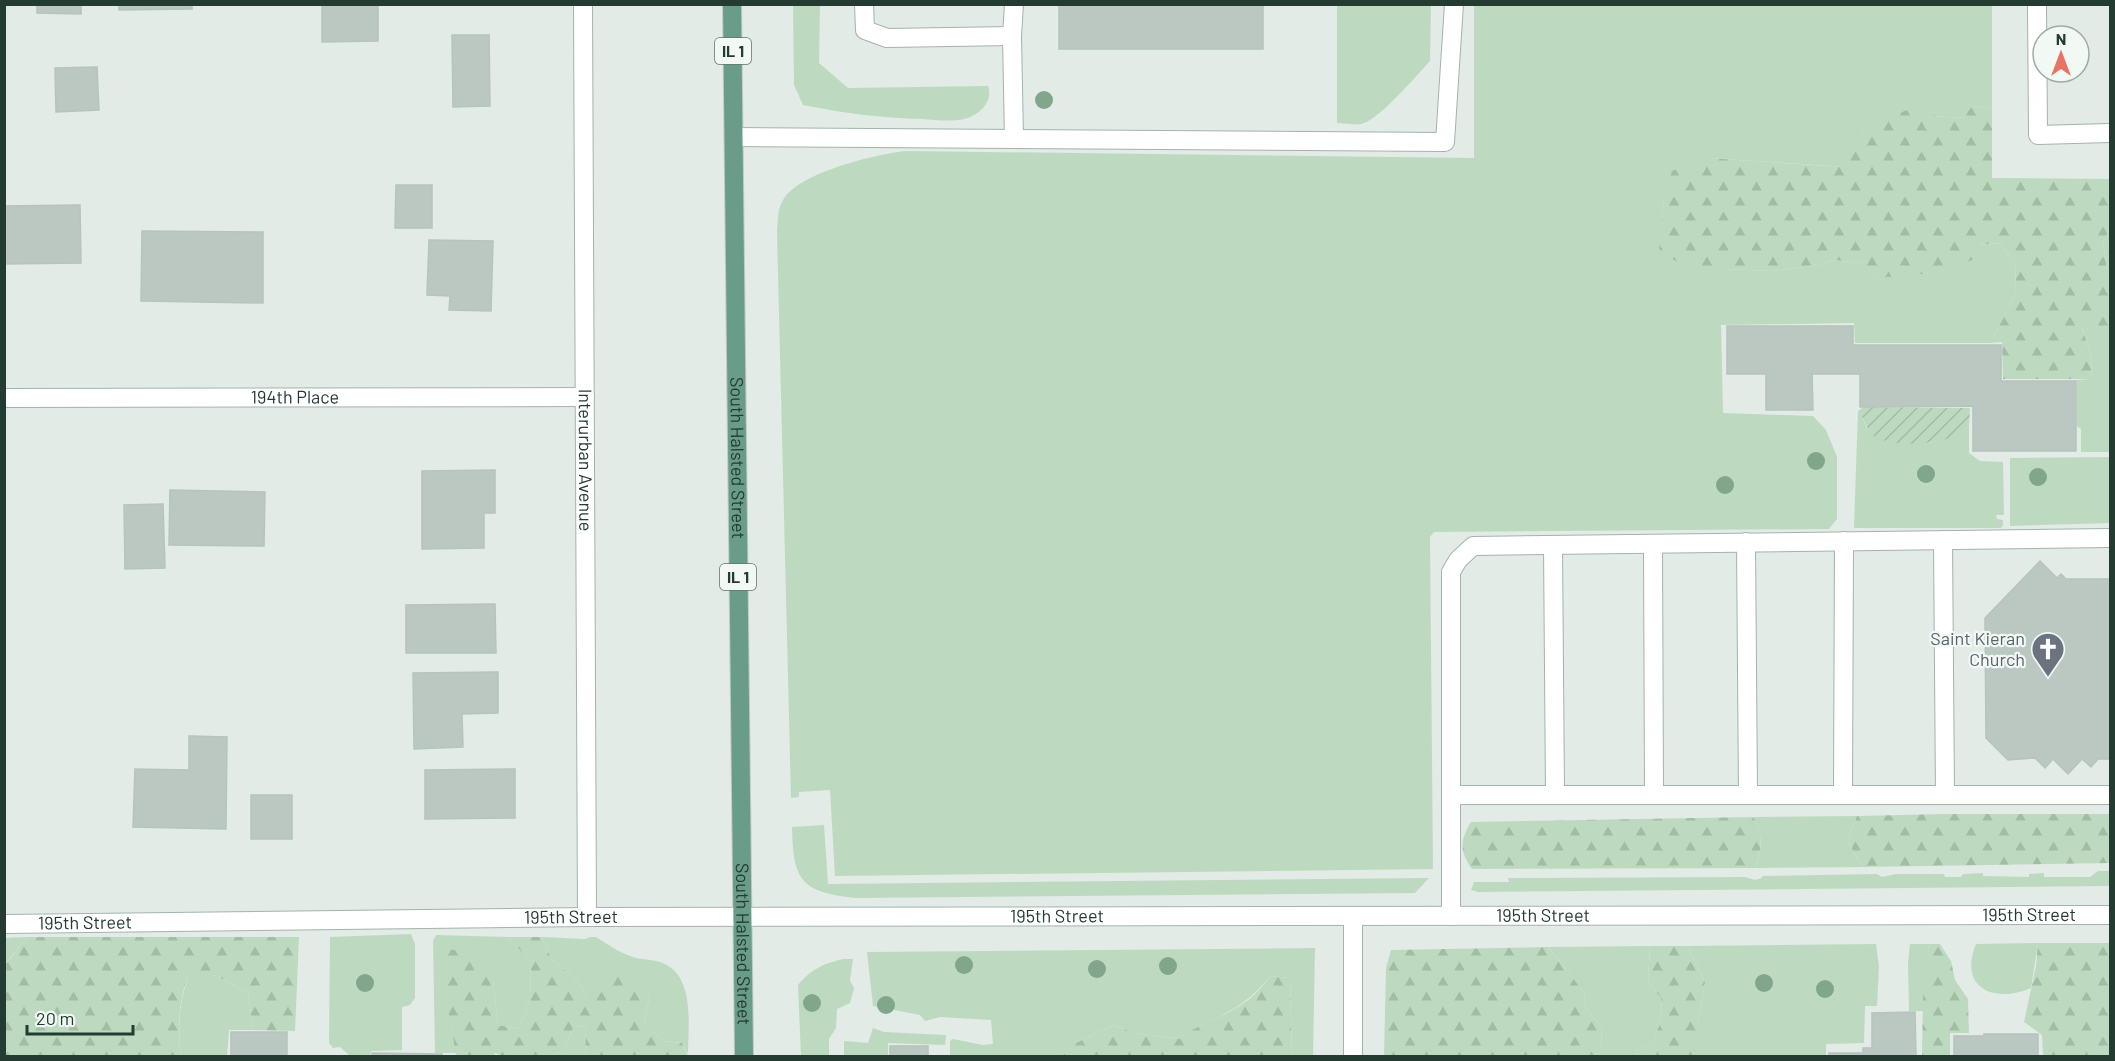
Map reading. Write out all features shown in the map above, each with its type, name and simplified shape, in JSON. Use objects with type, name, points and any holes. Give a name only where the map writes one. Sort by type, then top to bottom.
[{"type":"main road","name":"South Halsted Street","points":[[732,4],[744,1056]]},
{"type":"street","name":"Interurban Avenue","points":[[583,4],[587,917]]},
{"type":"street","points":[[864,4],[866,30],[887,38],[1012,36]]},
{"type":"street","points":[[1014,4],[1012,36],[1014,139]]},
{"type":"street","points":[[734,136],[1445,142],[1454,4]]},
{"type":"street","points":[[2037,4],[2038,135],[2110,133]]},
{"type":"street","name":"194th Place","points":[[4,398],[585,397]]},
{"type":"street","points":[[1451,916],[1451,572],[1458,560],[1473,546],[2110,538]]},
{"type":"street","points":[[1943,540],[1945,795]]},
{"type":"street","points":[[1843,795],[1844,541]]},
{"type":"street","points":[[1746,542],[1748,795]]},
{"type":"street","points":[[1653,544],[1654,795]]},
{"type":"street","points":[[1553,545],[1555,795]]},
{"type":"street","points":[[1451,795],[2110,795]]},
{"type":"street","name":"195th Street","points":[[4,924],[587,917],[2110,915]]},
{"type":"street","points":[[1353,916],[1353,1056]]},
{"type":"green space","points":[[793,5],[820,5],[819,63],[848,88],[988,86],[987,103],[969,117],[948,121],[847,113],[803,105],[794,85]]},
{"type":"green space","points":[[1337,5],[1431,5],[1430,61],[1386,107],[1361,124],[1337,123]]},
{"type":"green space","points":[[1474,5],[1992,5],[1992,109],[1973,106],[1960,118],[1936,116],[1863,129],[1845,167],[1708,158],[1664,199],[1662,221],[1723,269],[1771,271],[1814,266],[1833,260],[1861,263],[1877,278],[1979,245],[1999,243],[2015,262],[2016,294],[1990,343],[1855,343],[1854,323],[1721,325],[1723,413],[1813,416],[1826,430],[1837,457],[1837,519],[1829,529],[1434,532],[1430,537],[1433,869],[835,876],[830,790],[799,792],[799,797],[791,798],[777,233],[782,201],[794,188],[823,172],[859,160],[906,151],[1474,158]]},
{"type":"green space","points":[[1916,106],[1936,116],[1960,118],[1973,106],[1992,109],[1992,178],[2110,179],[2110,228],[2103,242],[2107,270],[2110,270],[2110,326],[2082,327],[2092,359],[2091,379],[2003,379],[2002,342],[1990,343],[2016,294],[2015,262],[1999,243],[1979,245],[1972,260],[1943,272],[1877,278],[1861,263],[1833,260],[1814,266],[1771,271],[1723,269],[1677,262],[1659,249],[1664,199],[1672,171],[1708,158],[1844,167],[1863,129]]},
{"type":"green space","points":[[2110,228],[2110,270],[2107,270],[2103,242]]},
{"type":"green space","points":[[2082,326],[2110,326],[2110,452],[2081,452],[2081,429],[2077,426],[2077,380],[2091,379],[2092,359]]},
{"type":"green space","points":[[1864,407],[1970,408],[1969,426],[1954,436],[1937,441],[1915,444],[1893,442],[1876,437],[1870,432],[1858,411]]},
{"type":"green space","points":[[1858,411],[1867,429],[1898,443],[1930,443],[1953,436],[1969,426],[1969,453],[1980,461],[2003,462],[2004,515],[1996,515],[1997,519],[2003,520],[2001,528],[1854,528]]},
{"type":"green space","points":[[2110,457],[2110,523],[2010,526],[2010,458]]},
{"type":"green space","points":[[2110,814],[2110,863],[1863,867],[1847,841],[1857,816]]},
{"type":"green space","points":[[1857,816],[1847,841],[1863,867],[1755,868],[1761,842],[1753,817]]},
{"type":"green space","points":[[1753,817],[1761,842],[1755,868],[1472,869],[1463,851],[1463,840],[1471,822]]},
{"type":"green space","points":[[824,825],[828,884],[1429,878],[1415,893],[856,898],[823,892],[812,887],[798,872],[792,827]]},
{"type":"green space","points":[[2098,871],[2110,871],[2110,886],[1478,892],[1471,890],[1474,882],[1509,882],[1508,878],[1745,877],[1755,880],[1762,876],[1877,874],[1882,877],[1896,874],[1944,874],[1945,877],[1961,877],[1963,874],[1983,873],[1983,876],[2029,877],[2029,874],[2044,873],[2044,877],[2090,877]]},
{"type":"green space","points":[[411,934],[415,944],[415,998],[410,1005],[402,1007],[402,1050],[371,1051],[370,1056],[350,1056],[340,1047],[333,1048],[329,1043],[330,937]]},
{"type":"green space","points":[[436,935],[508,937],[531,962],[530,999],[519,1029],[498,1025],[493,979],[451,1023],[457,1053],[435,1053],[433,941]]},
{"type":"green space","points":[[27,937],[6,963],[5,965],[5,938]]},
{"type":"green space","points":[[27,937],[299,937],[295,1031],[253,1030],[248,993],[217,976],[189,972],[180,1013],[181,1056],[5,1056],[5,965]]},
{"type":"green space","points":[[508,937],[542,937],[552,960],[570,974],[583,989],[587,1000],[597,979],[630,976],[650,993],[644,1024],[663,1041],[682,1043],[688,1056],[585,1056],[586,1027],[574,1026],[564,1050],[549,1056],[503,1056],[495,1053],[494,1056],[456,1056],[443,986],[444,948],[472,954],[493,979],[498,1025],[519,1029],[530,999],[531,962]]},
{"type":"green space","points":[[542,937],[585,939],[596,937],[628,955],[657,961],[672,968],[680,978],[688,1002],[688,1054],[682,1043],[663,1041],[644,1024],[650,993],[587,1001],[583,989],[570,974],[552,960]]},
{"type":"green space","points":[[2038,943],[2031,988],[2017,993],[1993,993],[1976,981],[1972,972],[1972,959],[1976,944]]},
{"type":"green space","points":[[2038,943],[2110,943],[2110,1056],[2043,1056],[2042,1035],[2024,1022],[2036,966]]},
{"type":"green space","points":[[1876,944],[1879,966],[1877,1006],[1865,1006],[1864,1043],[1826,1044],[1826,1056],[1698,1056],[1698,1023],[1705,982],[1687,946]]},
{"type":"green space","points":[[1910,944],[1929,944],[1923,1011],[1909,1011]]},
{"type":"green space","points":[[1929,944],[1940,944],[1951,961],[1955,980],[1968,999],[1969,1033],[1950,1033],[1950,1056],[1922,1056],[1923,997]]},
{"type":"green space","points":[[1650,946],[1648,982],[1661,998],[1662,1017],[1653,1043],[1637,1051],[1636,1056],[1594,1056],[1601,1051],[1602,1027],[1586,1008],[1584,992],[1548,947]]},
{"type":"green space","points":[[1650,946],[1687,946],[1705,982],[1698,1023],[1698,1056],[1636,1056],[1637,1051],[1653,1043],[1662,1017],[1661,998],[1648,982]]},
{"type":"green space","points":[[1548,947],[1584,992],[1586,1008],[1602,1027],[1601,1051],[1594,1056],[1384,1056],[1386,968],[1391,950]]},
{"type":"green space","points":[[1315,948],[1313,1056],[1292,1056],[1290,978],[1271,976],[1240,1005],[1179,1039],[1136,1033],[1113,1025],[1076,1043],[1062,1056],[950,1056],[950,1041],[953,1039],[983,1045],[993,1044],[991,1020],[940,1017],[925,1021],[920,1015],[873,1006],[867,952]]},
{"type":"green space","points":[[843,959],[853,959],[850,981],[854,988],[850,1003],[837,1009],[836,1028],[829,1039],[829,1056],[801,1056],[798,985],[818,968]]},
{"type":"green space","points":[[189,971],[217,976],[248,993],[253,1030],[229,1030],[227,1056],[181,1056],[180,1013]]},
{"type":"green space","points":[[1271,976],[1290,978],[1292,1056],[1062,1056],[1076,1043],[1113,1025],[1136,1033],[1179,1039],[1240,1006]]},
{"type":"green space","points":[[574,1026],[586,1027],[585,1056],[549,1056],[564,1050]]},
{"type":"green space","points":[[873,1028],[884,1032],[946,1035],[945,1045],[888,1043],[888,1056],[844,1056],[844,1041],[868,1043]]},
{"type":"building","points":[[37,4],[81,4],[81,14],[37,13]]},
{"type":"building","points":[[119,4],[192,4],[192,9],[119,10]]},
{"type":"building","points":[[322,4],[378,4],[378,41],[322,42]]},
{"type":"building","points":[[1059,4],[1263,4],[1263,49],[1059,49]]},
{"type":"building","points":[[452,35],[489,35],[490,106],[453,107]]},
{"type":"building","points":[[97,67],[99,110],[56,112],[55,68]]},
{"type":"building","points":[[396,185],[432,185],[432,228],[395,228]]},
{"type":"building","points":[[80,205],[81,263],[4,264],[4,206]]},
{"type":"building","points":[[142,231],[263,232],[263,303],[141,301]]},
{"type":"building","points":[[429,240],[493,241],[491,311],[449,310],[450,296],[427,295]]},
{"type":"building","points":[[1727,326],[1853,326],[1853,345],[2001,345],[2001,381],[2076,381],[2076,451],[1973,451],[1973,406],[1860,407],[1860,374],[1812,374],[1813,410],[1766,410],[1766,374],[1727,374]]},
{"type":"building","points":[[495,470],[495,513],[484,513],[484,548],[422,549],[422,471]]},
{"type":"building","points":[[170,490],[265,492],[264,546],[169,545]]},
{"type":"building","points":[[163,504],[165,568],[125,569],[124,505]]},
{"type":"building","name":"Saint Kieran Church","points":[[2040,561],[2057,578],[2061,574],[2066,579],[2110,579],[2110,759],[2098,759],[2091,767],[2082,759],[2068,774],[2053,759],[2045,768],[2035,758],[2008,760],[1986,738],[1985,618]]},
{"type":"building","points":[[495,604],[496,653],[406,653],[406,605]]},
{"type":"building","points":[[498,672],[498,713],[462,714],[463,747],[414,749],[413,673]]},
{"type":"building","points":[[189,736],[227,737],[226,829],[133,827],[135,769],[189,770]]},
{"type":"building","points":[[515,769],[515,818],[425,819],[425,770]]},
{"type":"building","points":[[251,795],[292,795],[292,839],[251,839]]},
{"type":"building","points":[[1915,1012],[1916,1056],[1829,1056],[1829,1053],[1863,1053],[1863,1048],[1872,1048],[1872,1013]]},
{"type":"building","points":[[231,1032],[287,1032],[287,1056],[231,1056]]},
{"type":"building","points":[[1984,1034],[2038,1034],[2038,1056],[1954,1056],[1954,1036],[1984,1036]]},
{"type":"building","points":[[890,1046],[928,1046],[928,1056],[890,1056]]},
{"type":"building","points":[[372,1053],[442,1054],[442,1056],[372,1056]]},
{"type":"place","name":"Saint Kieran Church","points":[[2048,678]]}]
